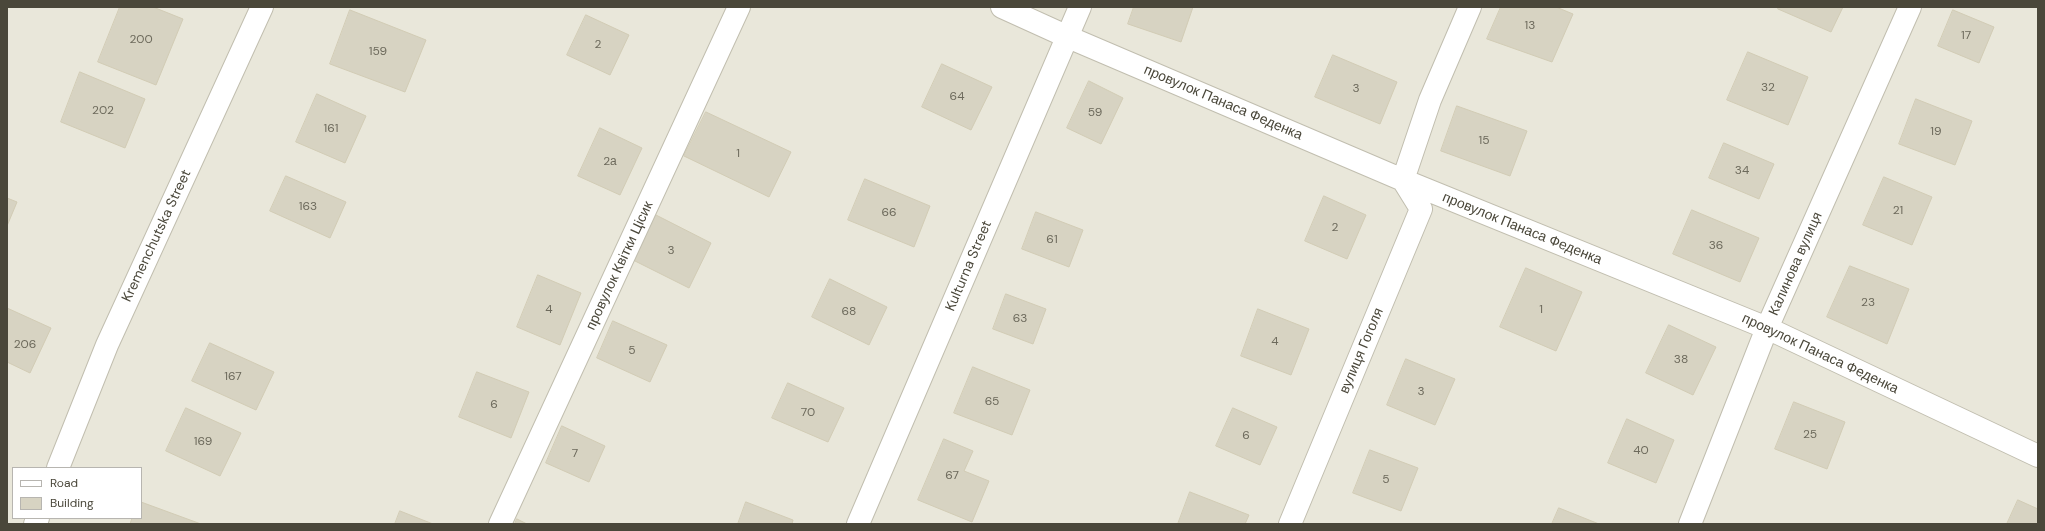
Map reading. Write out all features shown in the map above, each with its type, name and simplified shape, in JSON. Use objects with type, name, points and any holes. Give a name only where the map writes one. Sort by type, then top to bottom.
[{"type":"street","name":"Kremenchutska Street","points":[[58,467],[107,345],[262,7]]},
{"type":"street","name":"провулок Квітки Цісик","points":[[500,524],[739,7]]},
{"type":"street","name":"провулок Панаса Феденка","points":[[1002,7],[1068,37],[1403,180],[1767,328],[2038,456]]},
{"type":"street","name":"Kulturna Street","points":[[858,524],[1080,7]]},
{"type":"street","points":[[1403,180],[1430,100],[1470,7]]},
{"type":"street","name":"Калинова вулиця","points":[[1690,524],[1767,328],[1910,7]]},
{"type":"street","name":"вулиця Гоголя","points":[[1290,524],[1421,209],[1403,180]]},
{"type":"shaded area","points":[[7,7],[2038,7],[2038,524],[7,524]]},
{"type":"building","points":[[120,7],[153,7],[183,19],[156,85],[98,62]]},
{"type":"building","points":[[1134,7],[1193,7],[1181,42],[1128,24]]},
{"type":"building","points":[[1501,7],[1556,7],[1573,14],[1552,62],[1487,39]]},
{"type":"building","points":[[1779,7],[1843,7],[1831,32],[1778,9]]},
{"type":"building","points":[[350,10],[426,40],[405,92],[330,64]]},
{"type":"building","points":[[1953,10],[1994,27],[1979,63],[1938,46]]},
{"type":"building","points":[[586,15],[629,35],[610,75],[567,55]]},
{"type":"building","points":[[1748,52],[1808,77],[1788,125],[1727,100]]},
{"type":"building","points":[[1333,55],[1397,82],[1380,124],[1315,97]]},
{"type":"building","points":[[942,64],[992,87],[971,130],[922,107]]},
{"type":"building","points":[[80,72],[145,99],[125,148],[61,122]]},
{"type":"building","points":[[1089,81],[1123,98],[1101,144],[1067,128]]},
{"type":"building","points":[[317,94],[366,116],[345,163],[296,142]]},
{"type":"building","points":[[1916,99],[1972,121],[1955,165],[1899,144]]},
{"type":"building","points":[[1457,106],[1527,131],[1510,176],[1441,151]]},
{"type":"building","points":[[706,112],[791,152],[769,197],[684,156]]},
{"type":"building","points":[[600,128],[642,148],[620,195],[578,176]]},
{"type":"building","points":[[1724,143],[1774,164],[1759,199],[1709,178]]},
{"type":"building","points":[[286,176],[346,202],[330,238],[270,211]]},
{"type":"building","points":[[1884,177],[1932,197],[1912,245],[1863,225]]},
{"type":"building","points":[[865,179],[930,206],[914,247],[848,220]]},
{"type":"building","points":[[1324,196],[1366,215],[1347,259],[1305,241]]},
{"type":"building","points":[[7,198],[17,202],[7,226]]},
{"type":"building","points":[[1692,210],[1759,238],[1740,282],[1673,254]]},
{"type":"building","points":[[1036,212],[1083,230],[1069,267],[1022,249]]},
{"type":"building","points":[[654,214],[711,243],[689,288],[631,259]]},
{"type":"building","points":[[1850,266],[1909,289],[1887,344],[1827,317]]},
{"type":"building","points":[[1526,268],[1582,292],[1556,351],[1500,327]]},
{"type":"building","points":[[538,275],[581,293],[560,345],[517,327]]},
{"type":"building","points":[[830,279],[887,307],[869,345],[812,317]]},
{"type":"building","points":[[1006,294],[1046,309],[1033,344],[993,329]]},
{"type":"building","points":[[7,308],[51,328],[30,373],[7,362]]},
{"type":"building","points":[[1258,309],[1309,329],[1291,375],[1241,356]]},
{"type":"building","points":[[613,321],[667,345],[650,382],[597,358]]},
{"type":"building","points":[[1669,325],[1716,347],[1693,395],[1646,373]]},
{"type":"building","points":[[210,343],[274,372],[256,410],[192,381]]},
{"type":"building","points":[[1406,359],[1455,379],[1435,425],[1387,405]]},
{"type":"building","points":[[973,367],[1030,390],[1012,435],[954,413]]},
{"type":"building","points":[[477,372],[529,392],[511,438],[459,417]]},
{"type":"building","points":[[788,383],[844,408],[828,442],[772,418]]},
{"type":"building","points":[[1794,402],[1845,422],[1827,469],[1775,449]]},
{"type":"building","points":[[186,408],[241,433],[220,476],[166,451]]},
{"type":"building","points":[[1233,408],[1277,427],[1260,465],[1216,446]]},
{"type":"building","points":[[1627,419],[1674,440],[1656,483],[1608,463]]},
{"type":"building","points":[[562,426],[605,446],[589,482],[546,463]]},
{"type":"building","points":[[944,439],[973,451],[964,471],[989,481],[972,522],[918,500]]},
{"type":"building","points":[[1370,450],[1418,468],[1401,511],[1353,493]]},
{"type":"building","points":[[1190,492],[1249,515],[1245,524],[1178,524]]},
{"type":"building","points":[[2018,500],[2038,509],[2038,524],[2007,524]]},
{"type":"building","points":[[142,502],[201,524],[130,524],[132,519],[142,519]]},
{"type":"building","points":[[746,502],[793,520],[792,524],[738,524]]},
{"type":"building","points":[[1559,508],[1599,524],[1552,524]]},
{"type":"building","points":[[400,511],[433,524],[395,524]]},
{"type":"building","points":[[517,519],[527,524],[515,524]]}]
